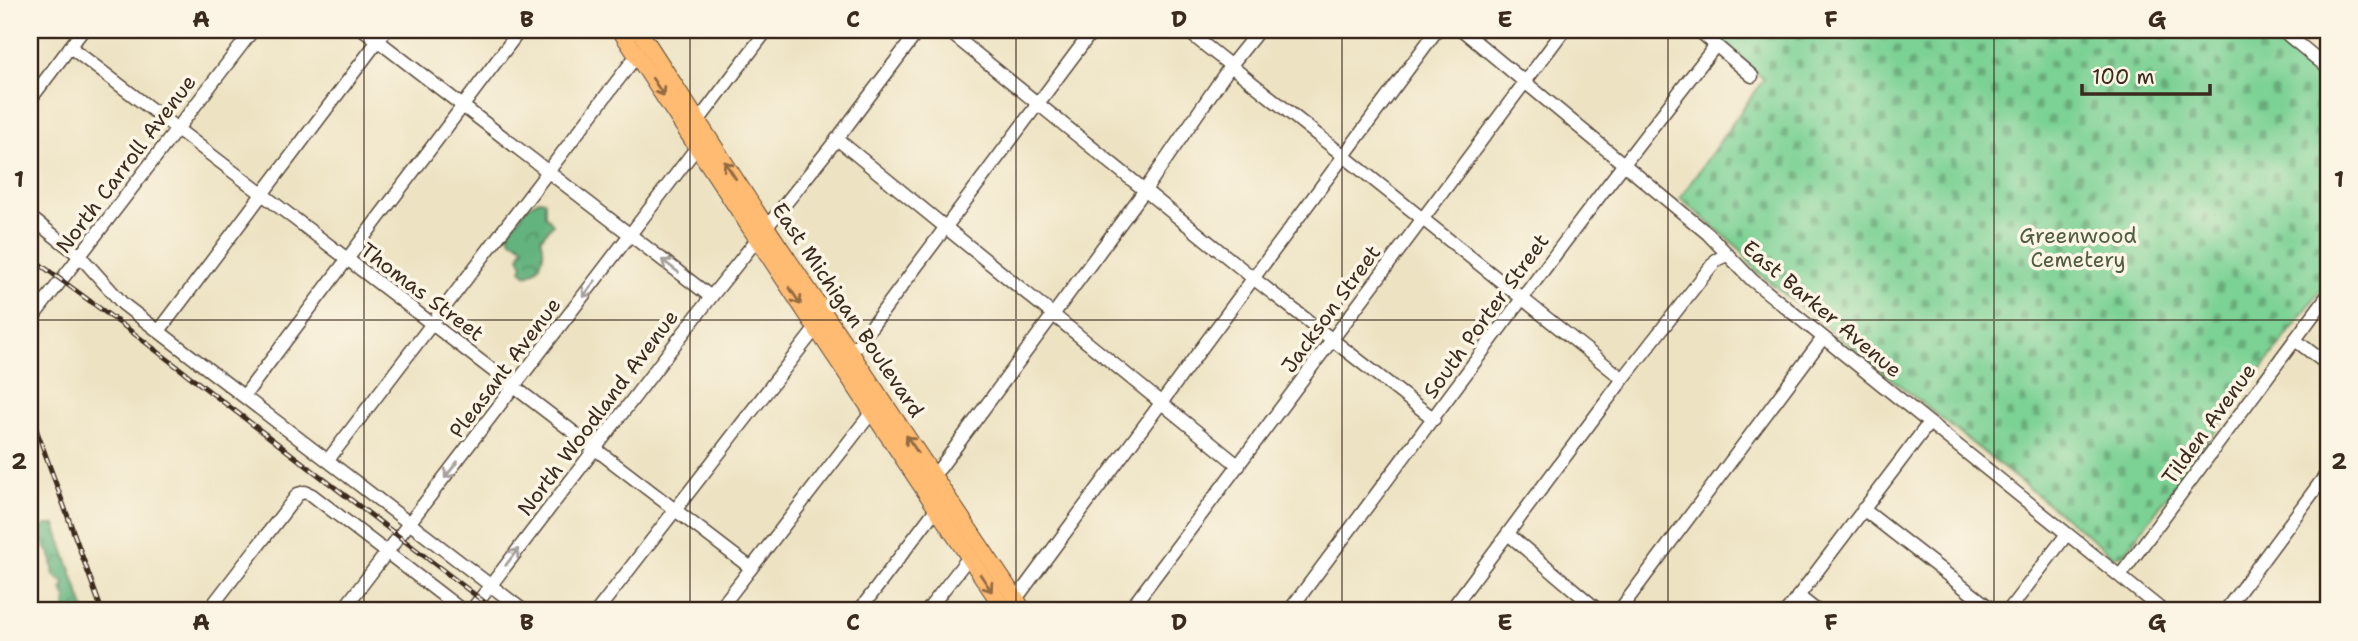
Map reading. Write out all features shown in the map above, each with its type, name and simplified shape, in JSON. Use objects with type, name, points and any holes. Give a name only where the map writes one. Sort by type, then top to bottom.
[{"type":"main road","name":"East Michigan Boulevard","points":[[620,30],[697,148],[762,233],[943,505],[1015,607]]},
{"type":"main road","name":"East Michigan Boulevard","points":[[639,30],[699,120],[816,328],[845,357],[872,412],[928,481]]},
{"type":"main road","name":"East Michigan Boulevard","points":[[943,505],[969,557],[1015,607]]},
{"type":"street","points":[[30,100],[83,30]]},
{"type":"street","name":"North Carroll Avenue","points":[[30,321],[253,30]]},
{"type":"street","points":[[364,30],[382,35],[463,106],[711,297]]},
{"type":"street","points":[[244,396],[520,30]]},
{"type":"street","points":[[699,120],[767,30]]},
{"type":"street","name":"North Woodland Avenue","points":[[471,611],[919,30]]},
{"type":"street","points":[[947,30],[1253,278],[1434,419]]},
{"type":"street","points":[[845,357],[947,228],[1093,30]]},
{"type":"street","points":[[1186,30],[1623,379]]},
{"type":"street","points":[[928,481],[1259,30]]},
{"type":"street","points":[[1015,607],[1253,278],[1437,30]]},
{"type":"street","name":"East Barker Avenue","points":[[1462,30],[1708,234],[1752,280],[2163,611]]},
{"type":"street","name":"Jackson Street","points":[[1129,611],[1564,30]]},
{"type":"street","points":[[1698,30],[1752,76]]},
{"type":"street","points":[[2282,30],[2328,68]]},
{"type":"street","points":[[159,331],[382,35]]},
{"type":"street","name":"South Porter Street","points":[[1289,611],[1622,164],[1716,44]]},
{"type":"street","name":"Thomas Street","points":[[70,47],[751,568]]},
{"type":"street","points":[[328,460],[637,55]]},
{"type":"street","points":[[837,139],[1239,466]]},
{"type":"street","name":"Pleasant Avenue","points":[[342,611],[697,148]]},
{"type":"street","points":[[30,217],[80,256],[123,304],[524,611]]},
{"type":"street","points":[[1450,611],[1623,379],[1716,260],[1727,255]]},
{"type":"street","name":"Tilden Avenue","points":[[2120,576],[2328,295]]},
{"type":"street","points":[[597,611],[816,328]]},
{"type":"street","points":[[1619,611],[1824,338]]},
{"type":"street","points":[[2295,340],[2328,365]]},
{"type":"street","points":[[718,611],[872,412]]},
{"type":"street","points":[[1787,611],[1929,422]]},
{"type":"street","points":[[2225,611],[2328,472]]},
{"type":"street","points":[[208,611],[298,494],[305,492],[463,611]]},
{"type":"street","points":[[859,611],[943,505]]},
{"type":"street","points":[[1863,509],[1994,611]]},
{"type":"street","points":[[1508,534],[1599,611]]},
{"type":"street","points":[[2008,611],[2067,534]]},
{"type":"street","points":[[927,611],[969,557]]},
{"type":"street","points":[[1798,596],[1817,611]]},
{"type":"green space","name":"Greenwood Cemetery","points":[[1706,30],[2272,30],[2328,75],[2328,280],[2124,554],[2115,557],[1756,271],[1740,249],[1680,198],[1764,79]]},
{"type":"green space","points":[[539,200],[545,201],[545,215],[553,224],[541,238],[543,254],[540,264],[527,275],[521,270],[523,265],[519,257],[524,246],[511,240],[508,232],[526,207]]},
{"type":"green space","points":[[45,525],[55,525],[85,611],[65,611],[66,598],[62,590],[65,584],[54,575],[51,555],[39,534]]},
{"type":"railway","points":[[30,257],[496,611]]},
{"type":"railway","points":[[30,412],[102,611]]}]
